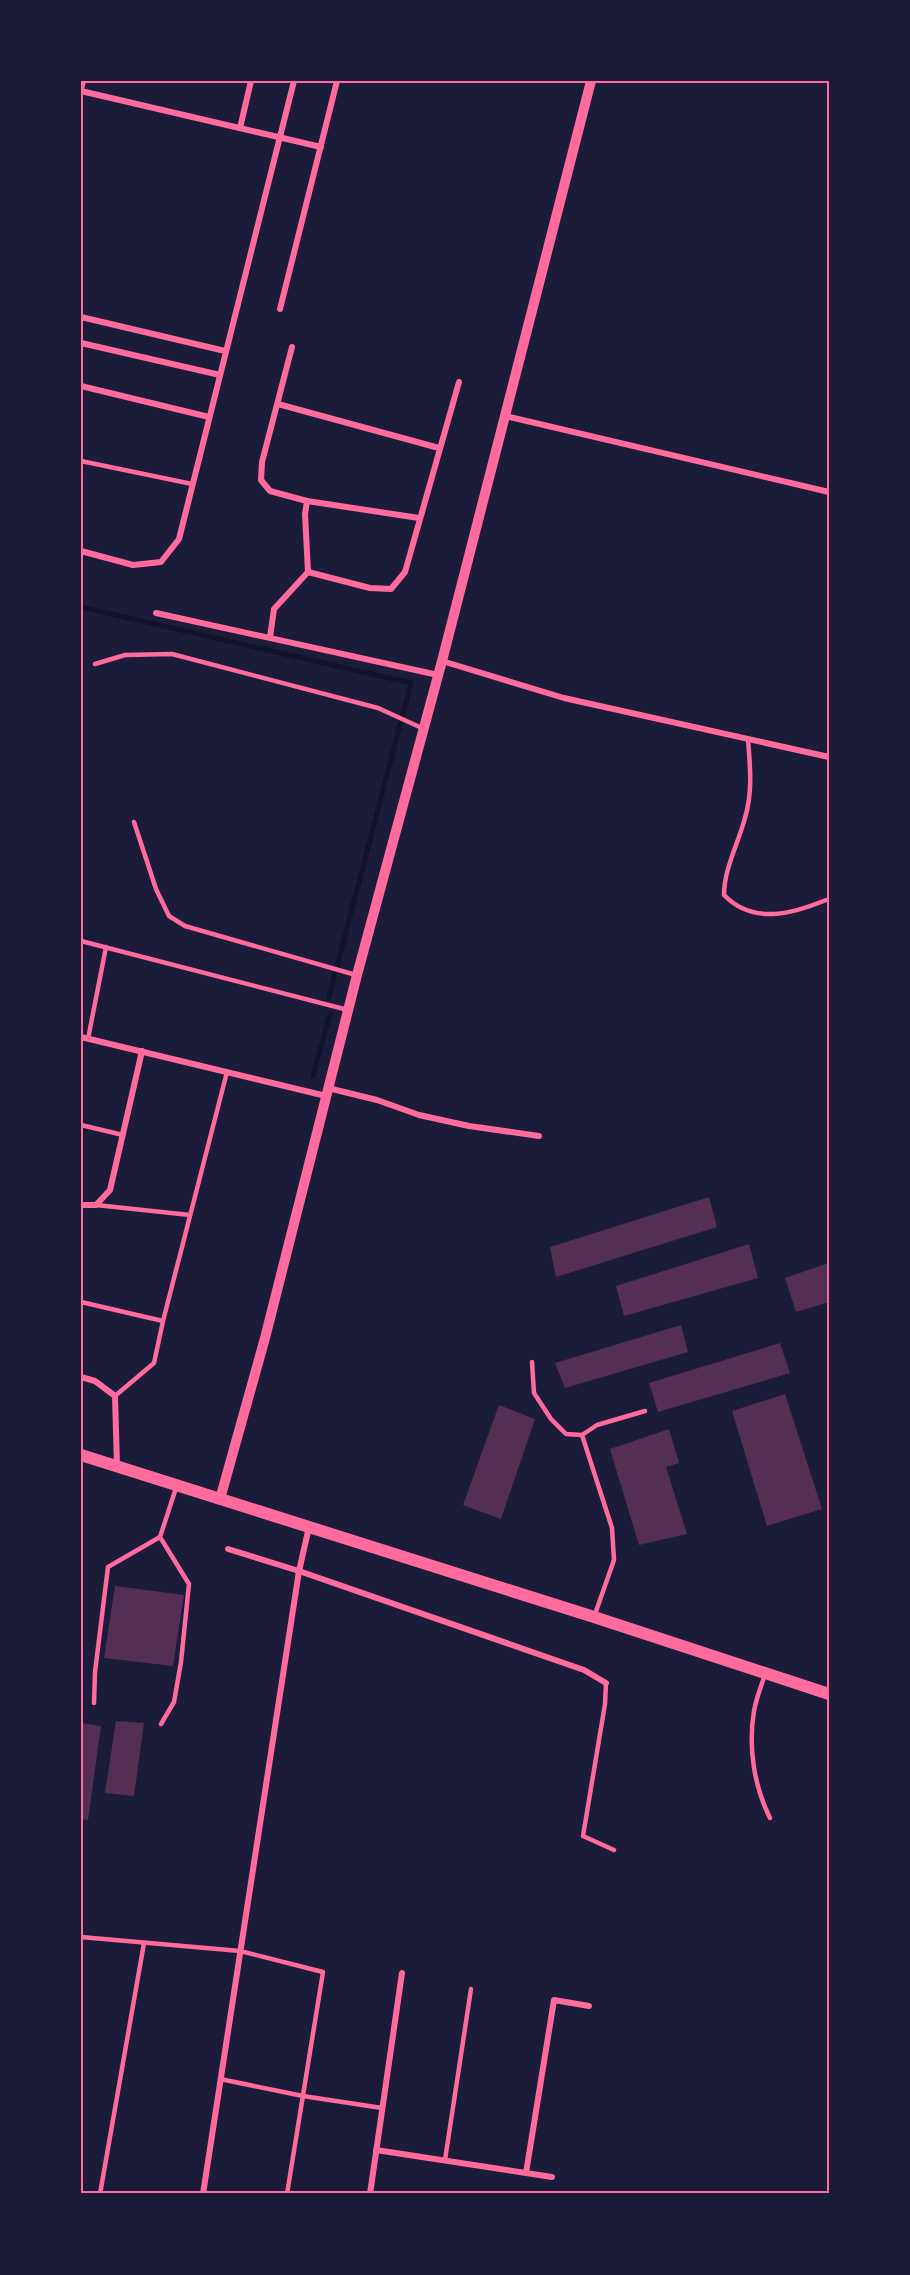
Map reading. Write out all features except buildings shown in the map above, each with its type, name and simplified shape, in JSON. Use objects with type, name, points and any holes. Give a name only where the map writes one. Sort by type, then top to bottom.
[{"type":"main road","points":[[81,1455],[594,1617],[829,1694]]},
{"type":"street","points":[[83,81],[81,90],[321,147]]},
{"type":"street","points":[[240,128],[251,81]]},
{"type":"street","points":[[81,551],[133,565],[161,562],[179,539],[294,81]]},
{"type":"street","points":[[280,309],[337,81]]},
{"type":"street","points":[[220,1499],[265,1338],[357,975],[442,661],[591,81]]},
{"type":"street","points":[[81,316],[225,351]]},
{"type":"street","points":[[81,343],[220,375]]},
{"type":"street","points":[[292,346],[262,462],[261,480],[270,491],[307,501],[418,518]]},
{"type":"street","points":[[308,572],[370,588],[391,589],[405,572],[418,518],[459,382]]},
{"type":"street","points":[[81,386],[209,417]]},
{"type":"street","points":[[278,404],[439,448]]},
{"type":"street","points":[[505,416],[829,492]]},
{"type":"street","points":[[270,637],[274,609],[308,572],[305,514],[307,501]]},
{"type":"street","points":[[156,613],[438,675]]},
{"type":"street","points":[[442,661],[564,698],[829,757]]},
{"type":"street","points":[[85,1038],[227,1072],[377,1100],[419,1115],[469,1126],[539,1136]]},
{"type":"street","points":[[81,1205],[96,1204],[110,1190],[142,1052]]},
{"type":"street","points":[[81,1377],[95,1381],[115,1396],[117,1467]]},
{"type":"street","points":[[203,2194],[299,1571],[309,1527]]},
{"type":"street","points":[[228,1549],[299,1571],[584,1670],[606,1683]]},
{"type":"street","points":[[370,2194],[402,1973]]},
{"type":"street","points":[[526,2173],[554,2000],[589,2006]]},
{"type":"street","points":[[376,2150],[552,2177]]},
{"type":"lane","points":[[81,461],[192,484]]},
{"type":"lane","points":[[95,664],[125,656],[172,654],[378,708],[424,729]]},
{"type":"lane","points":[[748,739],[752,788],[746,817],[726,875],[724,895],[734,906],[777,915],[798,912],[826,900]]},
{"type":"lane","points":[[134,822],[156,889],[169,916],[185,926],[357,975]]},
{"type":"lane","points":[[81,941],[348,1010]]},
{"type":"lane","points":[[85,1038],[106,947]]},
{"type":"lane","points":[[115,1396],[154,1364],[227,1072]]},
{"type":"lane","points":[[81,1125],[123,1135]]},
{"type":"lane","points":[[96,1204],[190,1215]]},
{"type":"lane","points":[[81,1302],[163,1321]]},
{"type":"lane","points":[[532,1362],[534,1393],[551,1419],[566,1434],[582,1435],[597,1425],[645,1412]]},
{"type":"lane","points":[[582,1435],[612,1528],[614,1560],[594,1617]]},
{"type":"lane","points":[[94,1703],[95,1672],[108,1567],[160,1537],[177,1485]]},
{"type":"lane","points":[[160,1537],[189,1584],[181,1662],[174,1702],[161,1724]]},
{"type":"lane","points":[[766,1672],[754,1709],[751,1743],[759,1796],[770,1818]]},
{"type":"lane","points":[[606,1683],[605,1704],[583,1836],[614,1850]]},
{"type":"lane","points":[[81,1937],[240,1951],[323,1972],[287,2194]]},
{"type":"lane","points":[[100,2194],[144,1943]]},
{"type":"lane","points":[[446,2160],[471,1989]]},
{"type":"lane","points":[[220,2079],[303,2096],[382,2108]]},
{"type":"waterway","points":[[81,607],[411,683],[329,997]]},
{"type":"waterway","points":[[313,1076],[330,1014]]}]
